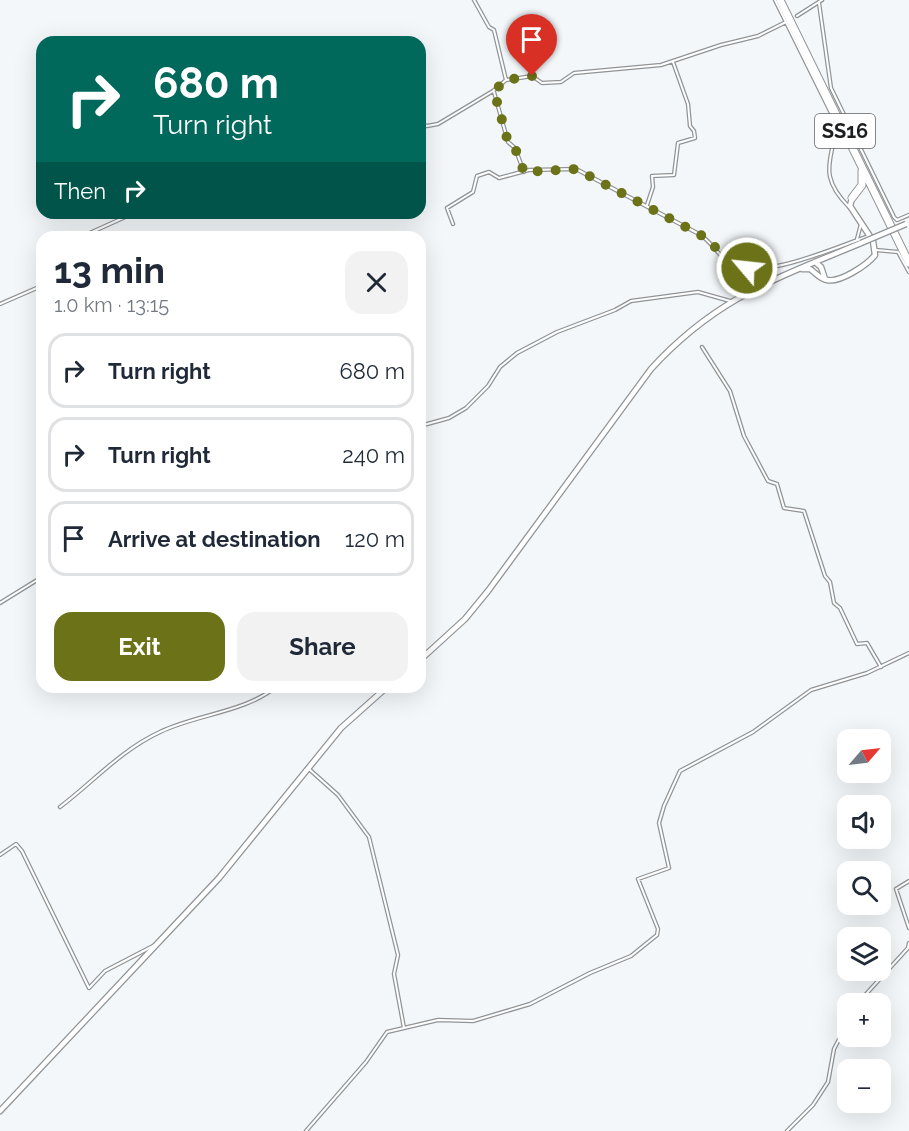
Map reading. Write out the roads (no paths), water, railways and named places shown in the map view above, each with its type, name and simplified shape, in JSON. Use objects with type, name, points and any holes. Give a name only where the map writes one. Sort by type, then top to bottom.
[{"type":"highway","name":"SS16","points":[[779,0],[909,263]]},
{"type":"highway","name":"SS16","points":[[779,0],[908,251]]},
{"type":"highway","points":[[852,147],[863,178],[854,196]]},
{"type":"highway","points":[[854,196],[871,193],[889,222]]},
{"type":"main road","points":[[796,270],[806,269],[825,279],[839,279],[868,262],[875,253],[869,236],[853,211],[854,196]]},
{"type":"main road","points":[[426,655],[465,619],[488,591],[651,369],[692,328],[730,301],[826,258],[859,239],[908,224]]},
{"type":"main road","points":[[821,267],[826,258]]},
{"type":"main road","points":[[815,262],[821,267],[825,279]]},
{"type":"main road","points":[[815,262],[815,272]]},
{"type":"main road","points":[[0,1111],[219,878],[341,728],[376,693]]},
{"type":"street","points":[[474,0],[489,27],[494,30],[506,80]]},
{"type":"street","points":[[779,0],[786,22],[834,119],[827,166],[841,197],[853,211]]},
{"type":"street","points":[[797,16],[820,1],[831,88],[894,217],[897,220],[909,215]]},
{"type":"street","points":[[426,126],[438,124],[494,91],[506,80],[532,76],[542,83],[561,82],[574,73],[651,67],[758,36],[786,22]]},
{"type":"street","points":[[647,206],[652,187],[651,176],[674,175],[678,143],[695,138],[690,126],[688,104],[673,62]]},
{"type":"street","points":[[494,91],[508,142],[515,148],[524,172]]},
{"type":"street","points":[[453,224],[447,208],[473,192],[476,177],[489,172],[499,178],[524,172],[576,169],[708,240],[730,263],[747,268],[777,266],[869,236]]},
{"type":"street","points":[[841,197],[847,200],[854,196]]},
{"type":"street","points":[[94,231],[121,219]]},
{"type":"street","points":[[859,239],[861,222]]},
{"type":"street","points":[[875,253],[886,250],[898,252],[909,272]]},
{"type":"street","points":[[0,304],[36,287]]},
{"type":"street","points":[[426,424],[449,418],[466,408],[488,386],[500,367],[517,353],[557,332],[579,325],[631,301],[698,292],[730,301]]},
{"type":"street","points":[[702,347],[724,379],[737,408],[744,436],[768,481],[776,482],[784,508],[804,511],[825,576],[830,582],[834,603],[840,608],[857,645],[867,643],[880,667]]},
{"type":"street","points":[[0,603],[36,581]]},
{"type":"street","points":[[306,1131],[366,1062],[387,1032],[438,1020],[473,1021],[514,1010],[544,999],[590,973],[630,956],[659,932],[638,879],[669,868],[659,823],[678,774],[690,764],[753,732],[811,690],[835,684],[909,653]]},
{"type":"street","points":[[60,807],[109,765],[159,732],[245,704],[268,693]]},
{"type":"street","points":[[308,767],[338,795],[369,837],[398,955],[394,974],[404,1028]]},
{"type":"street","points":[[0,855],[16,844],[22,851],[89,988],[105,971],[155,945]]},
{"type":"street","points":[[909,881],[896,889],[909,928]]},
{"type":"street","points":[[867,993],[908,948],[909,944]]},
{"type":"street","points":[[787,1131],[813,1105],[828,1082],[837,1043]]}]
